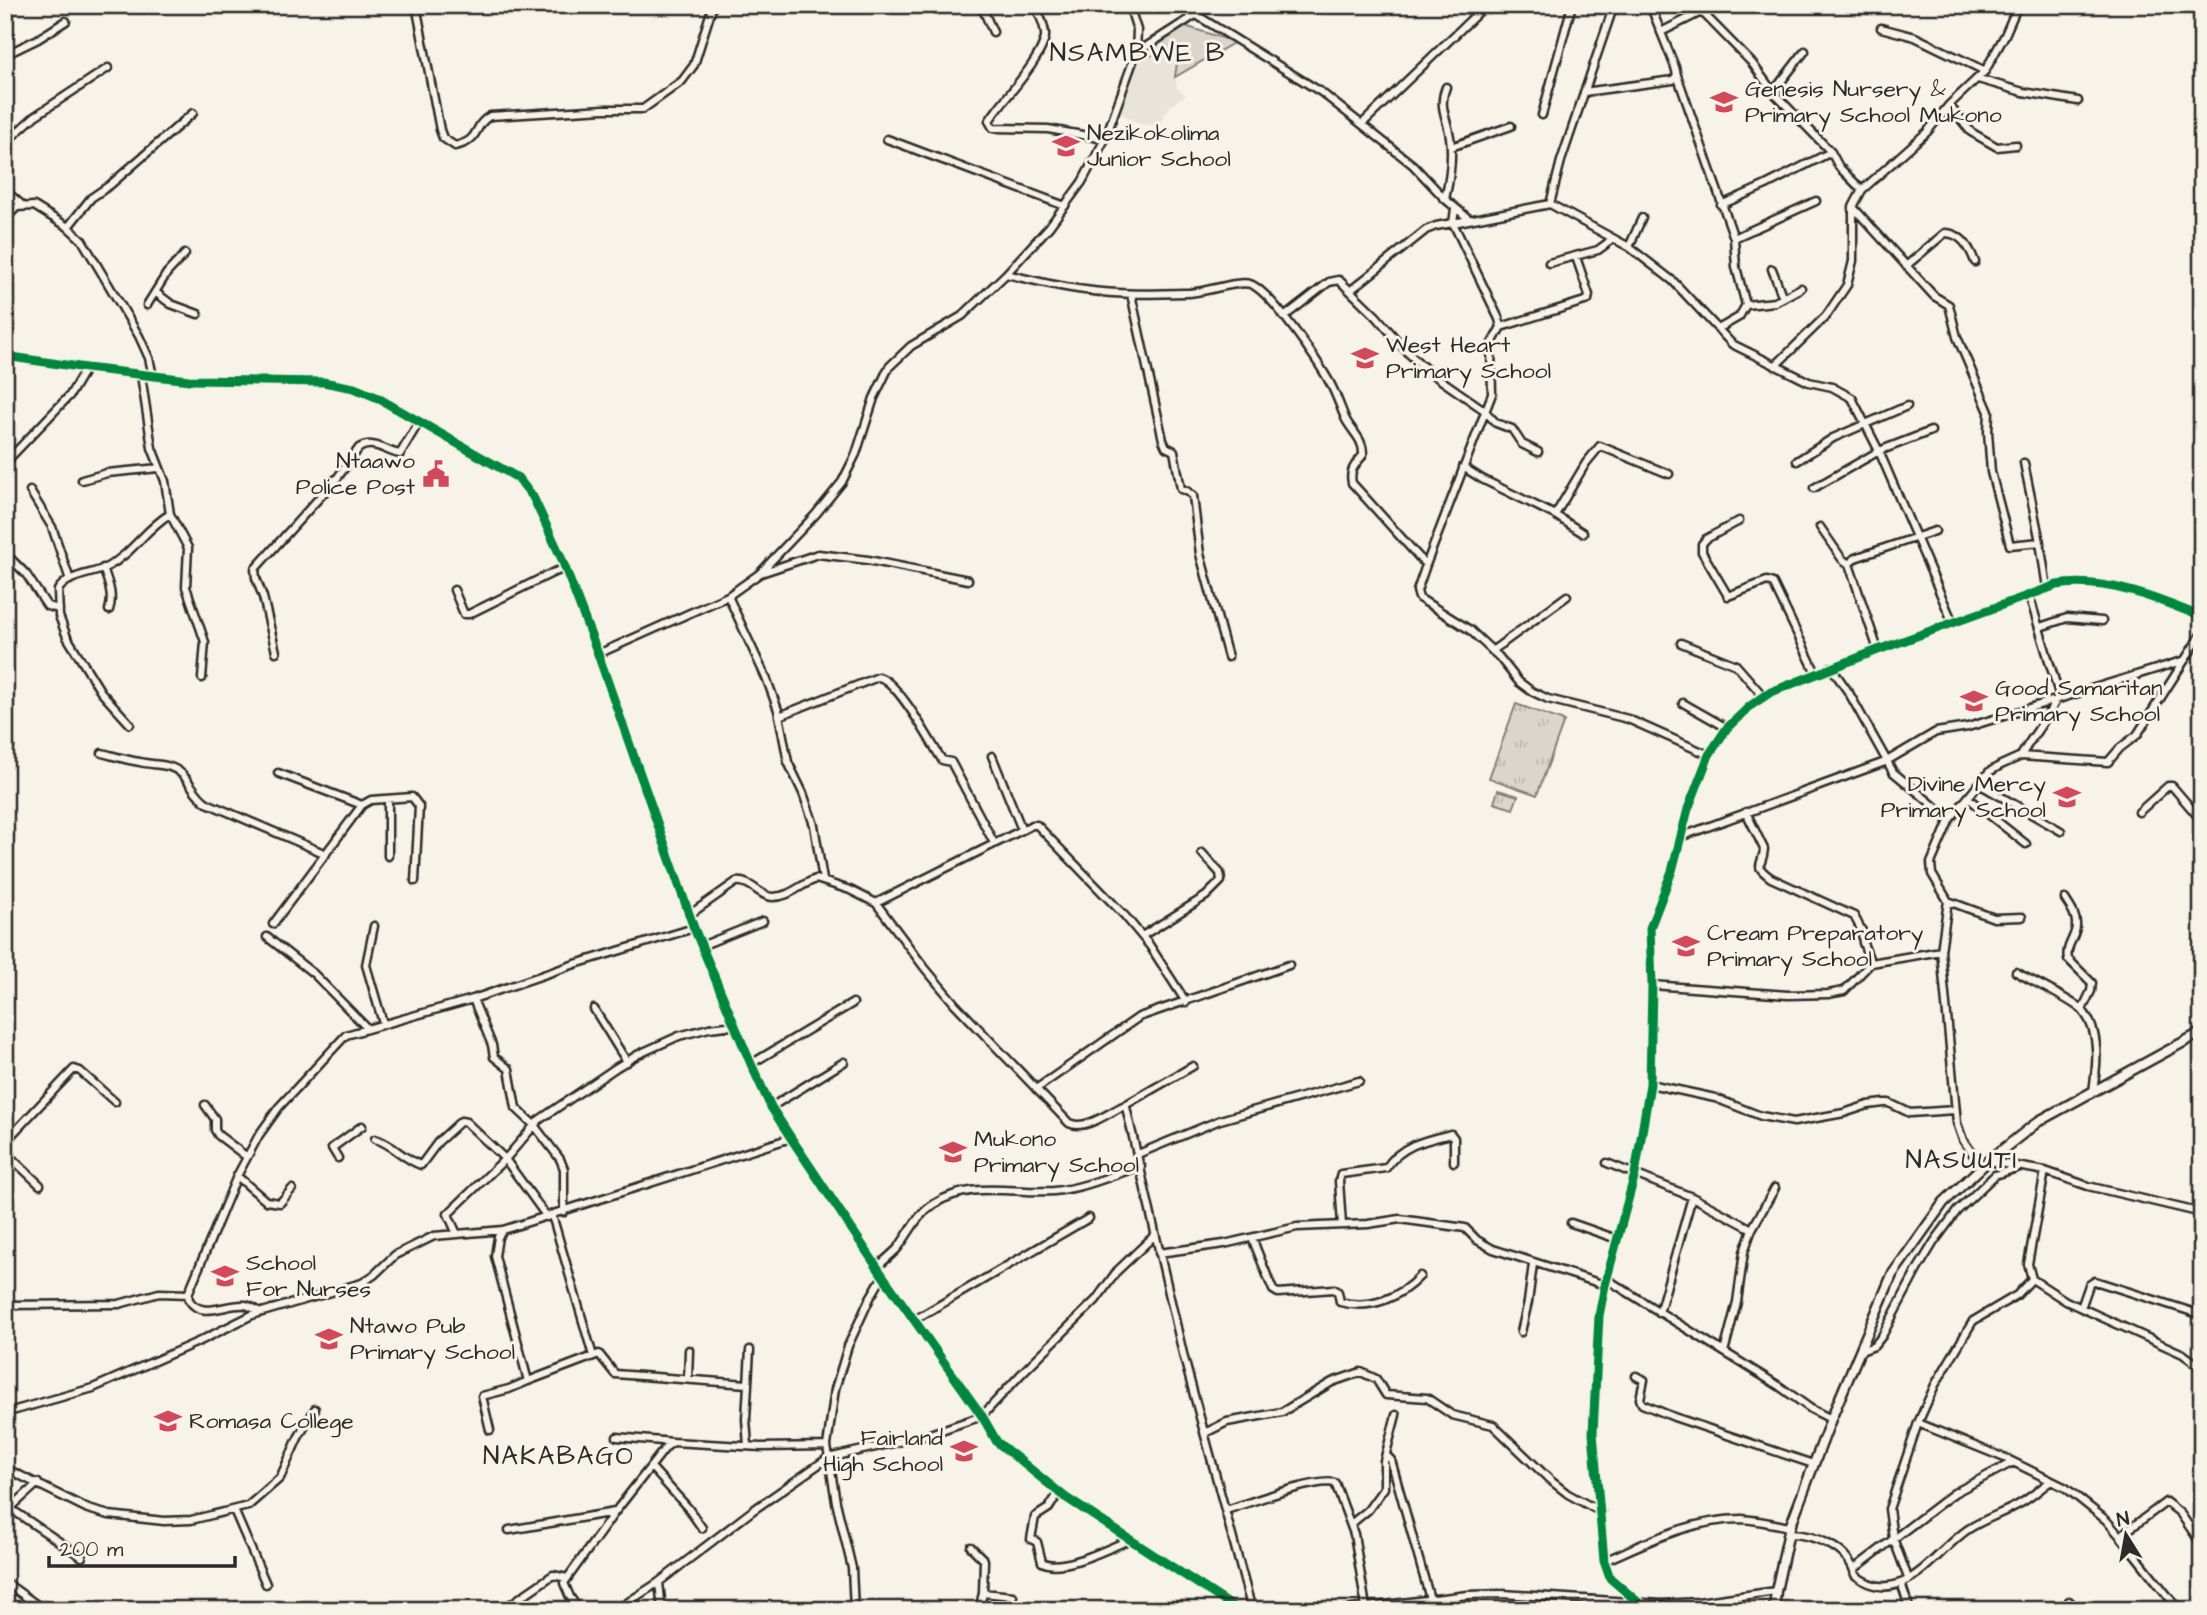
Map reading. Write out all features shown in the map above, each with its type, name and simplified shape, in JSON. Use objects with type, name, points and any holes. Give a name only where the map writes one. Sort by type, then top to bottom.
[{"type":"main road","points":[[1774,1610],[1790,1530],[1831,1419],[1892,1275],[1944,1202],[1985,1164],[2039,1121],[2202,1032]]},
{"type":"street","points":[[416,5],[440,130],[443,138],[456,146],[474,138],[486,118],[494,116],[643,109],[682,81],[694,65],[713,5]]},
{"type":"street","points":[[981,5],[993,32]]},
{"type":"street","points":[[1035,5],[1045,35],[1041,47],[1023,77],[989,121],[989,125],[993,128],[1048,129],[1104,139]]},
{"type":"street","points":[[598,654],[728,596],[759,574],[816,514],[842,482],[856,454],[881,380],[897,358],[911,346],[962,316],[1006,274],[1049,227],[1082,182],[1104,139],[1136,53],[1137,30],[1129,5]]},
{"type":"street","points":[[1197,5],[1198,16]]},
{"type":"street","points":[[1136,53],[1198,16],[1211,5]]},
{"type":"street","points":[[1362,124],[1486,5]]},
{"type":"street","points":[[1542,115],[1572,5]]},
{"type":"street","points":[[1550,204],[1614,5]]},
{"type":"street","points":[[1650,5],[1734,238],[1736,267],[1746,305],[1739,317],[1718,329]]},
{"type":"street","points":[[1704,14],[1713,5]]},
{"type":"street","points":[[1775,366],[1826,316],[1847,285],[1853,261],[1853,207],[1862,190],[1927,132],[1949,105],[1985,71],[2018,5]]},
{"type":"street","points":[[1661,32],[1699,13],[1704,14],[1752,63],[1773,92],[1831,152],[1839,167],[1862,190]]},
{"type":"street","points":[[1198,16],[1321,92],[1413,165],[1455,209],[1469,219]]},
{"type":"street","points":[[5,55],[38,39],[66,20]]},
{"type":"street","points":[[1881,28],[1914,37],[1985,71]]},
{"type":"street","points":[[1773,92],[1805,51]]},
{"type":"street","points":[[5,143],[35,116],[108,68]]},
{"type":"street","points":[[1584,92],[1673,80],[1677,75]]},
{"type":"street","points":[[1978,79],[2023,92],[2078,101]]},
{"type":"street","points":[[1445,199],[1451,175],[1451,146],[1441,100],[1446,87]]},
{"type":"street","points":[[1949,105],[1971,132],[1997,147],[2016,145]]},
{"type":"street","points":[[68,227],[91,198],[110,185],[193,113]]},
{"type":"street","points":[[1451,146],[1511,126]]},
{"type":"street","points":[[887,139],[1065,206]]},
{"type":"street","points":[[1721,205],[1766,186],[1831,152]]},
{"type":"street","points":[[5,190],[22,205]]},
{"type":"street","points":[[1734,238],[1816,201]]},
{"type":"street","points":[[1351,290],[1426,230],[1550,204],[1629,247],[1673,281],[1732,344],[1809,382],[1844,392],[1852,398],[1879,452],[1953,623]]},
{"type":"street","points":[[5,219],[22,205],[34,206],[68,227],[82,240],[139,336],[149,358],[153,376]]},
{"type":"street","points":[[1853,207],[1934,296],[1949,305],[1957,337],[1989,412],[1991,472],[2010,545],[2040,542]]},
{"type":"street","points":[[1455,209],[1453,223],[1501,327],[1491,345],[1493,385],[1426,565],[1417,591],[1419,598],[1470,630],[1519,682],[1539,695],[1628,719],[1710,755]]},
{"type":"street","points":[[1629,247],[1642,218]]},
{"type":"street","points":[[1906,266],[1945,233],[1951,232],[1962,239],[1975,262]]},
{"type":"street","points":[[1549,263],[1576,257],[1608,245],[1613,239]]},
{"type":"street","points":[[148,305],[167,273],[185,254]]},
{"type":"street","points":[[1501,327],[1588,300],[1589,295],[1576,257]]},
{"type":"street","points":[[1772,269],[1783,298]]},
{"type":"street","points":[[1006,274],[1085,290],[1131,294],[1200,293],[1243,283],[1252,284],[1284,317],[1331,384],[1346,421],[1360,440],[1363,455],[1352,468],[1352,483],[1426,565]]},
{"type":"street","points":[[1284,317],[1334,279],[1339,280],[1377,317],[1406,352],[1428,371],[1484,410],[1496,424],[1512,429],[1522,444],[1538,452]]},
{"type":"street","points":[[1746,305],[1750,307],[1783,298],[1801,288]]},
{"type":"street","points":[[155,292],[171,304],[198,314]]},
{"type":"street","points":[[1131,294],[1163,440],[1166,447],[1174,451],[1181,489],[1193,496],[1200,554],[1228,657]]},
{"type":"street","points":[[5,356],[141,375],[338,384],[376,397],[518,478],[533,497],[566,568],[694,928],[771,1107],[883,1276],[1002,1447],[1059,1492],[1238,1610]]},
{"type":"street","points":[[5,463],[70,395],[86,368]]},
{"type":"street","points":[[141,375],[152,448],[165,481],[170,514],[188,548],[186,587],[205,642],[202,678]]},
{"type":"street","points":[[1797,461],[1833,438],[1907,406]]},
{"type":"street","points":[[276,652],[256,578],[257,565],[338,477],[359,448],[373,444],[400,454],[419,422]]},
{"type":"street","points":[[1814,488],[1879,452],[1931,431]]},
{"type":"street","points":[[1555,515],[1582,463],[1600,446],[1668,474]]},
{"type":"street","points":[[2024,463],[2047,589]]},
{"type":"street","points":[[1463,467],[1555,515],[1583,533]]},
{"type":"street","points":[[82,480],[107,472],[159,468]]},
{"type":"street","points":[[30,491],[52,527],[70,580]]},
{"type":"street","points":[[130,724],[101,692],[67,637],[59,608],[58,590],[70,580],[103,568],[120,558],[155,523],[170,514]]},
{"type":"street","points":[[1739,521],[1706,539],[1702,544],[1702,551],[1728,596],[1767,581],[1773,583],[1816,673]]},
{"type":"street","points":[[1820,527],[1842,559],[1849,564],[1878,650]]},
{"type":"street","points":[[1849,564],[1855,558],[1935,531]]},
{"type":"street","points":[[5,552],[26,574],[47,606],[59,608]]},
{"type":"street","points":[[759,574],[818,554],[868,560],[968,580]]},
{"type":"street","points":[[103,568],[112,602],[109,610]]},
{"type":"street","points":[[454,590],[464,614],[469,614],[566,568]]},
{"type":"street","points":[[1647,1610],[1611,1578],[1604,1561],[1593,1451],[1599,1316],[1635,1174],[1650,1084],[1650,928],[1668,884],[1688,809],[1710,755],[1727,728],[1764,697],[1831,667],[2047,589],[2069,583],[2112,587],[2199,616],[2202,604]]},
{"type":"street","points":[[2021,757],[2030,740],[2047,720],[2059,690],[2029,595]]},
{"type":"street","points":[[728,596],[767,680],[779,716],[788,762],[814,825],[823,880]]},
{"type":"street","points":[[1492,651],[1567,596]]},
{"type":"street","points":[[2040,627],[2067,618],[2102,621]]},
{"type":"street","points":[[2202,634],[2137,735],[2108,762],[2021,757],[1989,772],[1950,819],[1931,863],[1932,874],[1948,901],[1941,951],[1955,1110],[1963,1140],[1985,1164],[2045,1171],[2099,1189],[2202,1213]]},
{"type":"street","points":[[1681,643],[1736,666],[1764,697]]},
{"type":"street","points":[[1680,837],[1885,762],[1936,732],[1968,727],[2185,660]]},
{"type":"street","points":[[1831,667],[1849,693],[1885,762],[1898,777],[1950,819]]},
{"type":"street","points":[[779,716],[878,677],[884,678],[891,683],[917,718],[942,760],[951,762],[994,843]]},
{"type":"street","points":[[1683,703],[1727,728]]},
{"type":"street","points":[[102,753],[172,767],[181,773],[207,803],[326,854]]},
{"type":"street","points":[[992,756],[1022,830]]},
{"type":"street","points":[[278,773],[362,805]]},
{"type":"street","points":[[1979,784],[2061,831]]},
{"type":"street","points":[[2138,812],[2168,786],[2172,786],[2202,821]]},
{"type":"street","points":[[273,924],[362,805],[371,800],[412,797],[419,806],[415,881]]},
{"type":"street","points":[[1968,798],[2026,844]]},
{"type":"street","points":[[388,799],[388,856]]},
{"type":"street","points":[[1746,812],[1764,849],[1759,864],[1761,870],[1771,878],[1854,916],[1862,931],[1863,943],[1871,963]]},
{"type":"street","points":[[876,903],[1032,825],[1043,829],[1142,936],[1186,1002]]},
{"type":"street","points":[[1142,936],[1206,896],[1221,881],[1220,873],[1202,853]]},
{"type":"street","points":[[690,915],[736,882],[742,881],[769,897],[775,897],[789,894],[811,881],[823,880],[876,903],[924,967],[1036,1089],[1075,1126],[1083,1126],[1125,1105],[1192,1066]]},
{"type":"street","points":[[2066,899],[2075,916],[2077,928],[2068,947],[2068,958],[2092,983],[2082,1010]]},
{"type":"street","points":[[1948,901],[1994,918],[2022,917]]},
{"type":"street","points":[[701,946],[763,921]]},
{"type":"street","points":[[374,926],[366,965],[383,1023]]},
{"type":"street","points":[[261,1312],[247,1305],[198,1309],[189,1300],[188,1294],[237,1176],[259,1135],[279,1107],[346,1035],[473,999],[575,964],[694,928]]},
{"type":"street","points":[[267,937],[314,974],[367,1028]]},
{"type":"street","points":[[1652,985],[1788,995],[1828,994],[1844,991],[1871,963],[1941,951]]},
{"type":"street","points":[[1036,1089],[1135,1019],[1289,965]]},
{"type":"street","points":[[2016,972],[2082,1010],[2089,1022],[2098,1057],[2093,1091]]},
{"type":"street","points":[[473,999],[492,1045],[494,1057],[509,1069],[516,1108],[534,1125],[561,1160],[564,1169],[564,1212]]},
{"type":"street","points":[[751,1064],[853,1003]]},
{"type":"street","points":[[594,1009],[627,1062]]},
{"type":"street","points":[[457,1234],[448,1214],[505,1159],[534,1125],[627,1062],[678,1037],[709,1028],[735,1025]]},
{"type":"street","points":[[771,1107],[844,1062]]},
{"type":"street","points":[[5,1142],[74,1069],[80,1071],[115,1102]]},
{"type":"street","points":[[1138,1154],[1220,1120],[1359,1081]]},
{"type":"street","points":[[1650,1084],[1715,1098],[1761,1116],[1794,1122],[1884,1103],[1910,1113],[1955,1110]]},
{"type":"street","points":[[205,1105],[215,1119],[218,1135],[247,1157]]},
{"type":"street","points":[[1125,1105],[1159,1254],[1252,1610]]},
{"type":"street","points":[[374,1139],[384,1141],[421,1165],[444,1136],[464,1121],[505,1159],[550,1216],[593,1356]]},
{"type":"street","points":[[338,1158],[332,1148],[362,1126]]},
{"type":"street","points":[[1342,1225],[1339,1181],[1341,1174],[1386,1168],[1397,1154],[1408,1147],[1451,1134],[1454,1138],[1454,1162]]},
{"type":"street","points":[[5,1413],[93,1388],[261,1312],[362,1283],[395,1255],[434,1236],[503,1230],[791,1138]]},
{"type":"street","points":[[5,1152],[40,1185]]},
{"type":"street","points":[[1607,1163],[1692,1198],[1752,1229]]},
{"type":"street","points":[[877,1267],[896,1250],[922,1213],[951,1195],[993,1188],[1026,1192],[1079,1188],[1141,1166]]},
{"type":"street","points":[[1861,1351],[1874,1346],[1882,1336],[1917,1270],[1957,1211],[1995,1175],[2017,1168]]},
{"type":"street","points":[[2045,1171],[2028,1264],[2032,1279],[2081,1308],[2183,1354],[2202,1368]]},
{"type":"street","points":[[237,1176],[271,1203],[280,1203],[292,1189]]},
{"type":"street","points":[[1724,1352],[1737,1302],[1744,1252],[1752,1229],[1775,1188]]},
{"type":"street","points":[[1659,1313],[1692,1198]]},
{"type":"street","points":[[914,1320],[1089,1218]]},
{"type":"street","points":[[1159,1254],[1224,1244],[1297,1227],[1385,1223],[1400,1219],[1455,1225],[1465,1228],[1486,1246],[1534,1264],[1606,1283],[1831,1419]]},
{"type":"street","points":[[1571,1223],[1617,1239]]},
{"type":"street","points":[[503,1230],[498,1237],[495,1256],[528,1381]]},
{"type":"street","points":[[616,1610],[659,1582],[752,1511],[828,1458],[924,1436],[982,1416],[1096,1300],[1117,1271],[1155,1236]]},
{"type":"street","points":[[1252,1238],[1273,1290],[1282,1294],[1334,1289],[1338,1292],[1340,1302],[1354,1305],[1390,1299],[1401,1294],[1420,1276]]},
{"type":"street","points":[[1521,1332],[1534,1264]]},
{"type":"street","points":[[854,1610],[852,1568],[836,1502],[827,1446],[835,1389],[848,1346],[883,1276]]},
{"type":"street","points":[[1908,1578],[1893,1538],[1889,1509],[1918,1423],[1935,1385],[1973,1321],[2017,1295],[2032,1279]]},
{"type":"street","points":[[2081,1308],[2089,1285],[2095,1281],[2202,1315]]},
{"type":"street","points":[[5,1305],[120,1304],[159,1293],[188,1294]]},
{"type":"street","points":[[688,1379],[689,1350]]},
{"type":"street","points":[[748,1446],[746,1419],[750,1350]]},
{"type":"street","points":[[490,1430],[482,1396],[509,1389],[599,1353],[615,1374],[747,1384]]},
{"type":"street","points":[[1205,1433],[1227,1422],[1282,1412],[1332,1382],[1361,1372],[1376,1379],[1386,1395],[1427,1398],[1452,1415],[1493,1425],[1559,1487],[1601,1512]]},
{"type":"street","points":[[1636,1376],[1644,1380],[1640,1399],[1642,1404],[1813,1464]]},
{"type":"street","points":[[5,1468],[88,1509],[109,1515],[178,1520],[212,1516],[248,1506],[280,1478],[315,1409]]},
{"type":"street","points":[[1351,1524],[1368,1510],[1384,1488],[1382,1478],[1396,1415]]},
{"type":"street","points":[[1918,1423],[2013,1462],[2051,1481],[2059,1482],[2120,1536],[2179,1610]]},
{"type":"street","points":[[617,1437],[748,1446],[827,1446]]},
{"type":"street","points":[[579,1610],[564,1583],[615,1512],[666,1447],[673,1442]]},
{"type":"street","points":[[1386,1455],[1391,1460],[1430,1600]]},
{"type":"street","points":[[1854,1569],[1954,1493],[2013,1462]]},
{"type":"street","points":[[651,1466],[702,1528]]},
{"type":"street","points":[[1226,1510],[1328,1481],[1335,1483],[1351,1524],[1366,1607]]},
{"type":"street","points":[[1604,1561],[1651,1539],[1684,1528],[1744,1519],[1790,1530],[1829,1545],[1840,1552],[1854,1569],[1855,1575],[1871,1585],[1896,1586],[1926,1568],[1966,1531],[2021,1503],[2051,1481]]},
{"type":"street","points":[[38,1483],[8,1511],[82,1558]]},
{"type":"street","points":[[1059,1492],[1049,1508],[1035,1517],[1031,1539],[1037,1542],[1042,1562],[1052,1567],[1069,1563],[1129,1540]]},
{"type":"street","points":[[2120,1536],[2166,1502],[2180,1513],[2202,1545]]},
{"type":"street","points":[[234,1510],[266,1584]]},
{"type":"street","points":[[509,1530],[615,1512]]},
{"type":"street","points":[[971,1547],[984,1560],[983,1593],[979,1610]]},
{"type":"street","points":[[502,1610],[553,1575],[567,1578]]},
{"type":"street","points":[[5,1582],[44,1610]]},
{"type":"street","points":[[659,1582],[662,1610]]},
{"type":"street","points":[[1902,1583],[1910,1610]]},
{"type":"street","points":[[1343,1610],[1502,1594],[1680,1603],[1776,1591]]},
{"type":"street","points":[[983,1593],[1013,1596]]},
{"type":"street","points":[[1586,1610],[1587,1599]]},
{"type":"street","points":[[2069,1601],[2078,1610]]},
{"type":"street","points":[[1408,1602],[1409,1610]]},
{"type":"shaded area","points":[[1179,48],[1175,77],[1177,88],[1186,95],[1171,105],[1158,126],[1140,124],[1120,113],[1138,59]]},
{"type":"green space","points":[[1185,26],[1235,42],[1175,77],[1179,48],[1138,59],[1141,52]]},
{"type":"green space","points":[[1516,704],[1564,721],[1537,795],[1489,778]]},
{"type":"green space","points":[[1498,790],[1518,796],[1513,809],[1494,803]]},
{"type":"cycle path","points":[[5,356],[189,380],[323,382],[354,388],[376,397],[518,478],[533,497],[561,557],[694,928],[771,1107],[883,1276],[982,1416],[997,1442],[1065,1497],[1238,1610]]},
{"type":"cycle path","points":[[1647,1610],[1610,1578],[1604,1561],[1593,1433],[1599,1316],[1635,1174],[1650,1084],[1650,928],[1672,871],[1688,809],[1709,755],[1727,728],[1750,706],[1771,692],[2057,585],[2075,583],[2113,587],[2150,597],[2202,617]]},
{"type":"place","name":"Genesis Nursery & Primary School Mukono","points":[[1724,102]]},
{"type":"place","name":"Nezikokolima Junior School","points":[[1066,146]]},
{"type":"place","name":"West Heart Primary School","points":[[1365,358]]},
{"type":"place","name":"Ntaawo Police Post","points":[[436,474]]},
{"type":"place","name":"Good Samaritan Primary School","points":[[1974,701]]},
{"type":"place","name":"Divine Mercy Primary School","points":[[2067,797]]},
{"type":"place","name":"Cream Preparatory Primary School","points":[[1686,946]]},
{"type":"place","name":"Mukono Primary School","points":[[953,1152]]},
{"type":"place","name":"School For Nurses","points":[[225,1276]]},
{"type":"place","name":"Ntawo Pub Primary School","points":[[329,1339]]},
{"type":"place","name":"Romasa College","points":[[168,1421]]},
{"type":"place","name":"Fairland High School","points":[[964,1451]]},
{"type":"district","name":"NSAMBWE B","points":[[1138,53]]},
{"type":"district","name":"NASUUTI","points":[[1962,1160]]},
{"type":"district","name":"NAKABAGO","points":[[559,1456]]}]
